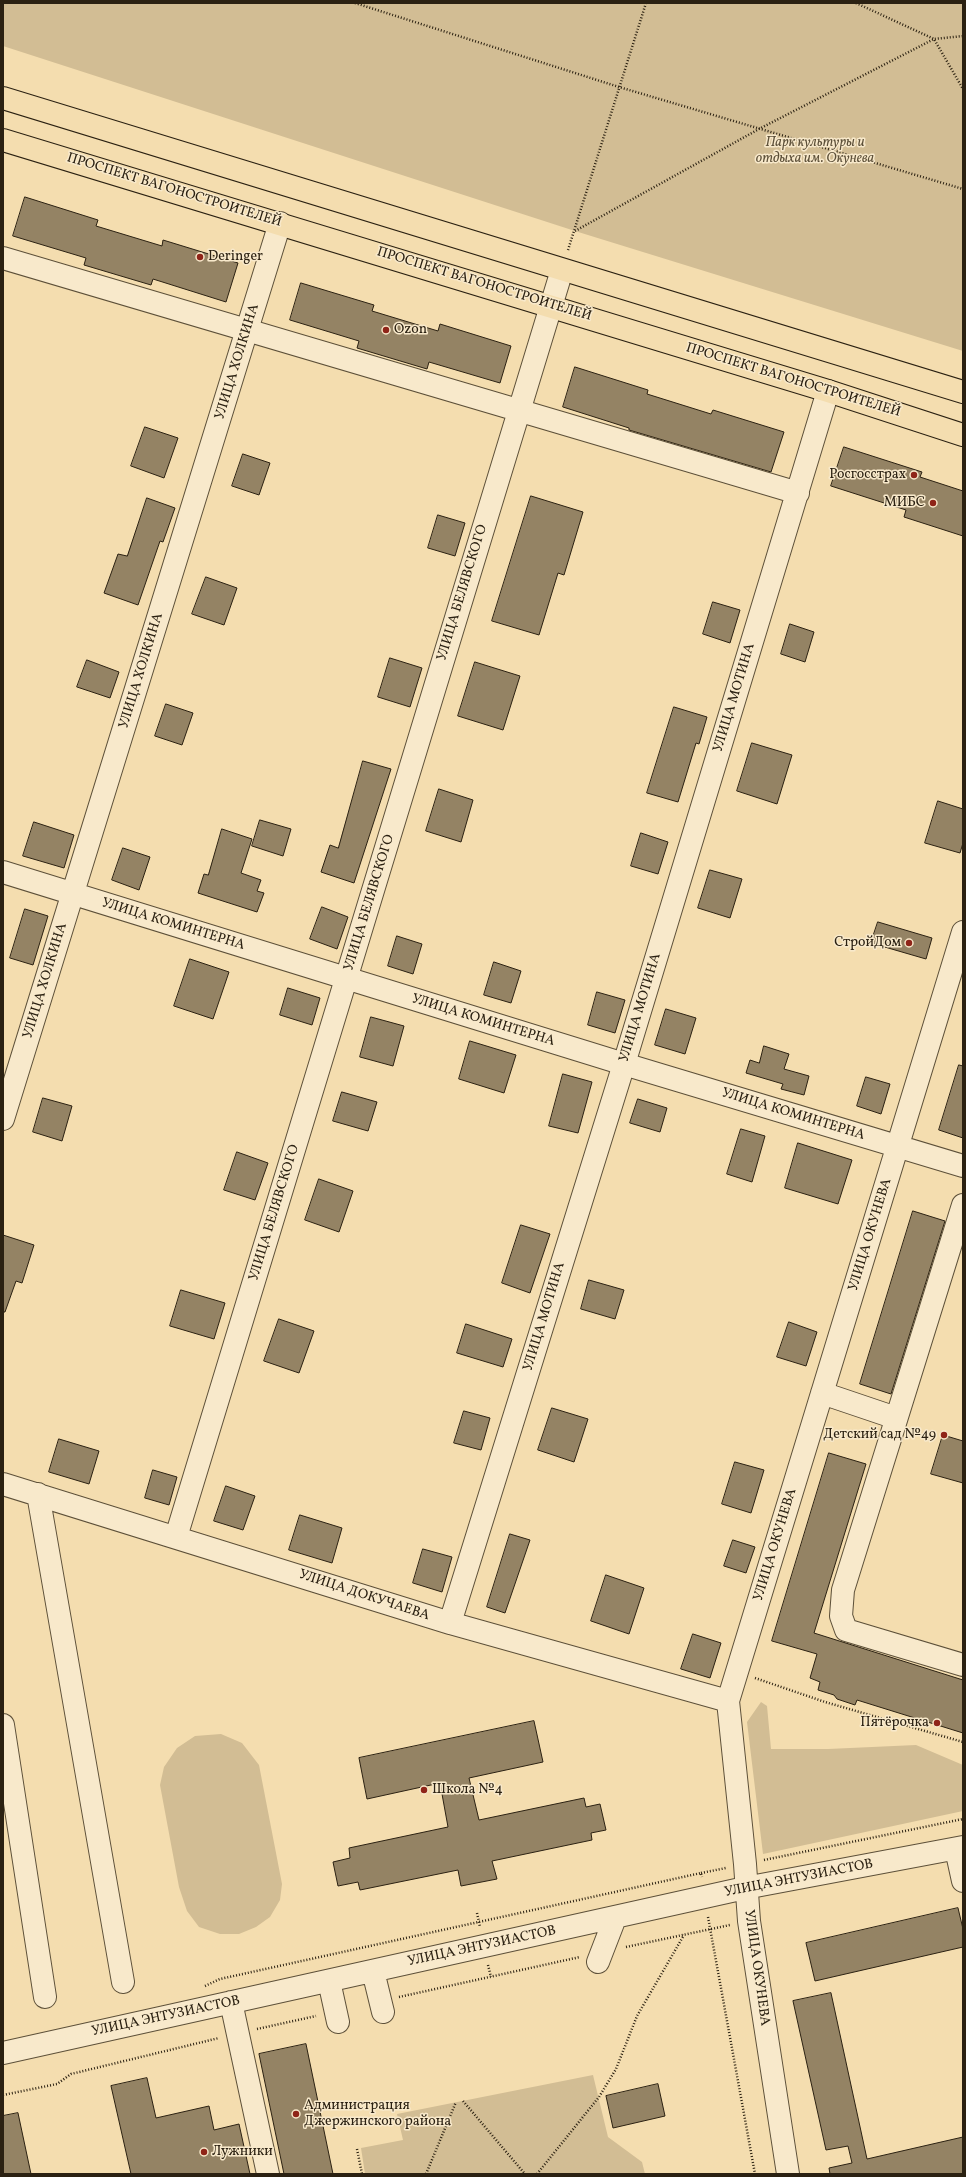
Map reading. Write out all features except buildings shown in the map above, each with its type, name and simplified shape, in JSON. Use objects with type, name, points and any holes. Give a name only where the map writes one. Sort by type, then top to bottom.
[{"type":"main road","points":[[3,98],[963,392]]},
{"type":"main road","name":"ПРОСПЕКТ ВАГОНОСТРОИТЕЛЕЙ","points":[[4,144],[280,223],[828,391],[963,435]]},
{"type":"street","name":"УЛИЦА ХОЛКИНА","points":[[3,1119],[280,223]]},
{"type":"street","points":[[3,258],[247,332],[519,409],[798,493]]},
{"type":"street","name":"УЛИЦА БЕЛЯВСКОГО","points":[[176,1537],[562,270]]},
{"type":"street","name":"УЛИЦА МОТИНА","points":[[450,1623],[624,1064],[828,391]]},
{"type":"street","name":"УЛИЦА КОМИНТЕРНА","points":[[3,872],[624,1064],[963,1166]]},
{"type":"street","name":"УЛИЦА ОКУНЕВА","points":[[788,2174],[748,1921],[745,1888],[745,1864],[728,1701],[899,1146],[959,960],[963,932]]},
{"type":"street","points":[[963,1204],[843,1590],[841,1616],[846,1630],[963,1665]]},
{"type":"street","points":[[822,1393],[896,1418]]},
{"type":"street","name":"УЛИЦА ДОКУЧАЕВА","points":[[3,1484],[450,1623],[728,1701]]},
{"type":"street","points":[[38,1494],[123,1982]]},
{"type":"street","points":[[3,1725],[44,1997]]},
{"type":"street","points":[[960,1848],[963,1881]]},
{"type":"street","name":"УЛИЦА ЭНТУЗИАСТОВ","points":[[3,2053],[745,1888],[960,1848]]},
{"type":"street","points":[[598,1962],[615,1918]]},
{"type":"street","points":[[373,1971],[383,2012]]},
{"type":"street","points":[[329,1981],[338,2022]]},
{"type":"street","points":[[230,2002],[268,2174]]},
{"type":"path","points":[[354,3],[620,87],[963,189]]},
{"type":"path","points":[[562,270],[646,3]]},
{"type":"path","points":[[856,3],[934,39],[963,89]]},
{"type":"path","points":[[575,231],[759,129],[934,39],[963,36]]},
{"type":"path","points":[[737,1671],[826,1702],[963,1742]]},
{"type":"path","points":[[759,1860],[963,1819]]},
{"type":"path","points":[[198,1989],[220,1979],[730,1867]]},
{"type":"path","points":[[701,1873],[704,1898],[755,2174]]},
{"type":"path","points":[[537,2174],[598,2098],[616,2069],[637,2016],[684,1935]]},
{"type":"path","points":[[463,2101],[525,2174]]},
{"type":"path","points":[[426,2174],[456,2102]]},
{"type":"path","points":[[357,2149],[362,2174]]},
{"type":"green space","name":"Парк культуры и отдыха им. Окунева","points":[[3,3],[963,3],[963,351],[575,231],[3,46]]},
{"type":"green space","points":[[761,1702],[767,1706],[771,1749],[828,1749],[916,1745],[963,1765],[963,1811],[763,1854],[747,1722]]},
{"type":"green space","points":[[221,1734],[242,1743],[259,1765],[282,1884],[280,1900],[270,1917],[256,1927],[239,1934],[220,1934],[199,1927],[187,1911],[179,1887],[160,1785],[164,1767],[177,1748],[195,1736]]},
{"type":"green space","points":[[593,2075],[608,2137],[642,2162],[645,2174],[365,2174],[361,2148],[403,2140],[397,2114]]},
{"type":"place","name":"Deringer","points":[[200,257]]},
{"type":"place","name":"Ozon","points":[[386,330]]},
{"type":"place","name":"Росгосстрах","points":[[914,475]]},
{"type":"place","name":"МИБС","points":[[933,503]]},
{"type":"place","name":"СтройДом","points":[[909,943]]},
{"type":"place","name":"Детский сад №49","points":[[944,1435]]},
{"type":"place","name":"Пятёрочка","points":[[937,1723]]},
{"type":"place","name":"Школа №4","points":[[424,1790]]},
{"type":"place","name":"Администрация Джержинского района","points":[[296,2114]]},
{"type":"place","name":"Лужники","points":[[204,2152]]}]
